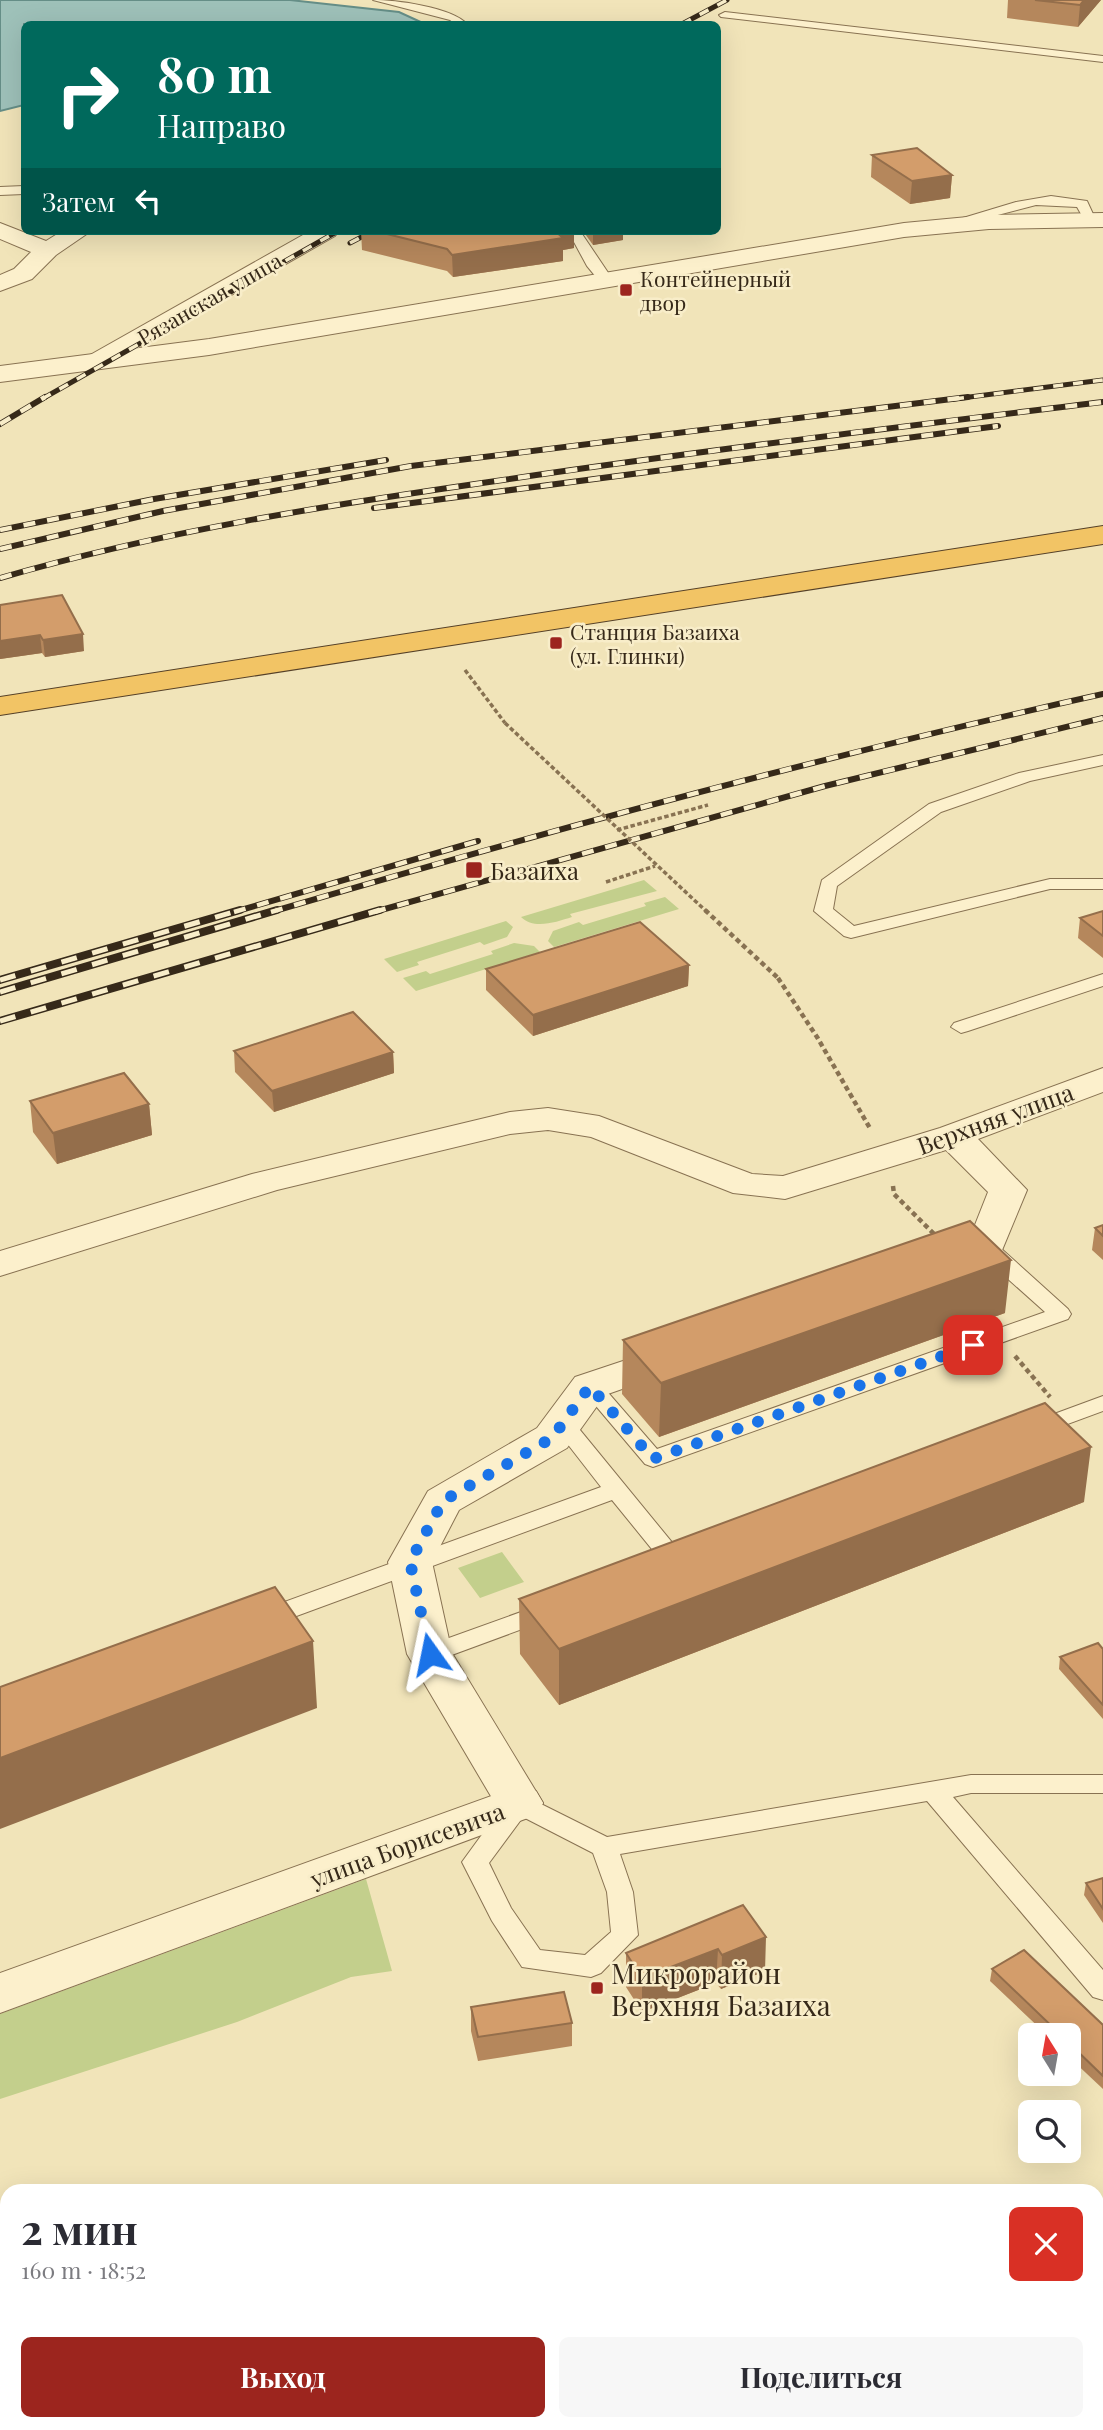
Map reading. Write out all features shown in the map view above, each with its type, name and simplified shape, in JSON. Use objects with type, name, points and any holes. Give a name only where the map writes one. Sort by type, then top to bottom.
[{"type":"highway","points":[[0,706],[1103,535]]},
{"type":"street","points":[[0,374],[92,364],[932,226],[1093,220]]},
{"type":"street","points":[[0,230],[47,250]]},
{"type":"street","points":[[0,284],[23,274],[47,250],[72,235]]},
{"type":"street","name":"Рязанская улица","points":[[92,364],[320,235]]},
{"type":"street","name":"Верхняя улица","points":[[953,1136],[1103,1079]]},
{"type":"street","points":[[0,1264],[265,1182],[510,1123],[548,1119],[599,1127],[746,1185],[785,1188],[953,1136],[1008,1190],[986,1247],[904,1276]]},
{"type":"street","points":[[410,1562],[443,1501],[552,1438],[590,1386],[708,1345]]},
{"type":"street","name":"улица Борисевича","points":[[0,1993],[519,1803],[430,1654],[410,1562]]},
{"type":"lane","points":[[379,0],[458,21]]},
{"type":"lane","points":[[744,5],[725,15],[1103,59]]},
{"type":"lane","points":[[0,191],[21,190]]},
{"type":"lane","points":[[576,235],[594,266],[606,280]]},
{"type":"lane","points":[[1103,760],[1024,777],[935,808],[828,884],[823,911],[850,932],[1050,884],[1103,884]]},
{"type":"lane","points":[[961,1027],[1103,980]]},
{"type":"lane","points":[[590,1386],[653,1459],[1060,1314],[986,1247]]},
{"type":"lane","points":[[1014,1437],[1103,1404]]},
{"type":"lane","points":[[563,1424],[676,1563]]},
{"type":"lane","points":[[244,1626],[410,1562],[616,1490]]},
{"type":"lane","points":[[650,1572],[702,1553]]},
{"type":"lane","points":[[430,1654],[572,1601]]},
{"type":"lane","points":[[604,1847],[620,1892],[625,1935],[591,1966],[532,1959],[502,1914],[475,1862],[519,1803],[604,1847],[971,1784],[1103,1784]]},
{"type":"lane","points":[[932,1790],[1103,1990]]},
{"type":"path","points":[[465,670],[505,723],[655,866],[778,978],[887,1157],[894,1194],[938,1237]]},
{"type":"path","points":[[617,830],[708,805]]},
{"type":"path","points":[[606,882],[655,866]]},
{"type":"path","points":[[1008,1348],[1056,1405]]},
{"type":"green space","points":[[644,880],[657,891],[570,914],[572,917],[552,923],[532,923],[521,917]]},
{"type":"green space","points":[[665,897],[679,909],[554,947],[548,941],[553,931],[646,906],[644,903]]},
{"type":"green space","points":[[506,921],[513,927],[507,937],[484,945],[480,942],[417,962],[419,965],[397,972],[384,959]]},
{"type":"green space","points":[[514,943],[534,946],[540,952],[416,991],[403,978],[426,971],[430,974],[493,954],[491,951]]},
{"type":"green space","points":[[502,1552],[524,1582],[480,1598],[458,1568]]},
{"type":"green space","points":[[366,1879],[392,1971],[351,1977],[237,2022],[0,2099],[0,2014]]},
{"type":"water","points":[[0,0],[290,0],[399,12],[418,21],[21,21],[21,106],[0,111]]},
{"type":"building","points":[[1035,0],[1084,0],[1080,5]]},
{"type":"building","points":[[917,148],[952,175],[912,181],[872,155]]},
{"type":"building","points":[[391,235],[560,235],[563,238],[452,255],[447,249]]},
{"type":"building","points":[[62,595],[83,634],[43,640],[40,635],[0,641],[0,605]]},
{"type":"building","points":[[1103,911],[1103,936],[1080,918]]},
{"type":"building","points":[[640,922],[689,965],[533,1015],[486,969]]},
{"type":"building","points":[[353,1012],[393,1052],[272,1091],[234,1051]]},
{"type":"building","points":[[124,1073],[149,1104],[53,1133],[30,1101]]},
{"type":"building","points":[[970,1221],[1011,1260],[661,1383],[623,1340]]},
{"type":"building","points":[[1103,1225],[1103,1236],[1095,1228]]},
{"type":"building","points":[[1045,1403],[1091,1447],[559,1649],[519,1599]]},
{"type":"building","points":[[275,1587],[313,1641],[0,1758],[0,1687]]},
{"type":"building","points":[[1098,1643],[1103,1649],[1103,1705],[1060,1657]]},
{"type":"building","points":[[1103,1878],[1103,1909],[1086,1883]]},
{"type":"building","points":[[743,1905],[766,1937],[722,1955],[718,1949],[642,1978],[626,1953]]},
{"type":"building","points":[[1024,1950],[1103,2025],[1103,2076],[1082,2056],[1082,2023],[1048,2023],[992,1969]]},
{"type":"building","points":[[564,1992],[572,2023],[478,2037],[471,2007]]},
{"type":"railway","points":[[688,21],[727,0]]},
{"type":"railway","points":[[42,399],[331,235]]},
{"type":"railway","points":[[350,243],[365,235]]},
{"type":"railway","points":[[954,399],[1103,380]]},
{"type":"railway","points":[[0,424],[45,397]]},
{"type":"railway","points":[[0,549],[163,511],[411,466],[968,397]]},
{"type":"railway","points":[[0,578],[184,533],[371,500],[648,460],[1103,402]]},
{"type":"railway","points":[[374,508],[998,426]]},
{"type":"railway","points":[[0,530],[154,499],[386,460]]},
{"type":"railway","points":[[271,912],[685,796],[1103,694]]},
{"type":"railway","points":[[374,912],[825,786],[1103,718]]},
{"type":"railway","points":[[234,912],[478,841]]},
{"type":"railway","points":[[0,980],[240,910]]},
{"type":"railway","points":[[0,992],[277,910]]},
{"type":"railway","points":[[0,1021],[380,910]]},
{"type":"place","name":"Контейнерный двор","points":[[626,290]]},
{"type":"place","name":"Станция Базаиха (ул. Глинки)","points":[[556,643]]},
{"type":"place","name":"Базаиха","points":[[474,870]]},
{"type":"place","name":"Микрорайон Верхняя Базаиха","points":[[597,1988]]},
{"type":"route","points":[[430,1654],[410,1562],[443,1501],[552,1438],[590,1386],[653,1459],[973,1345]]}]
